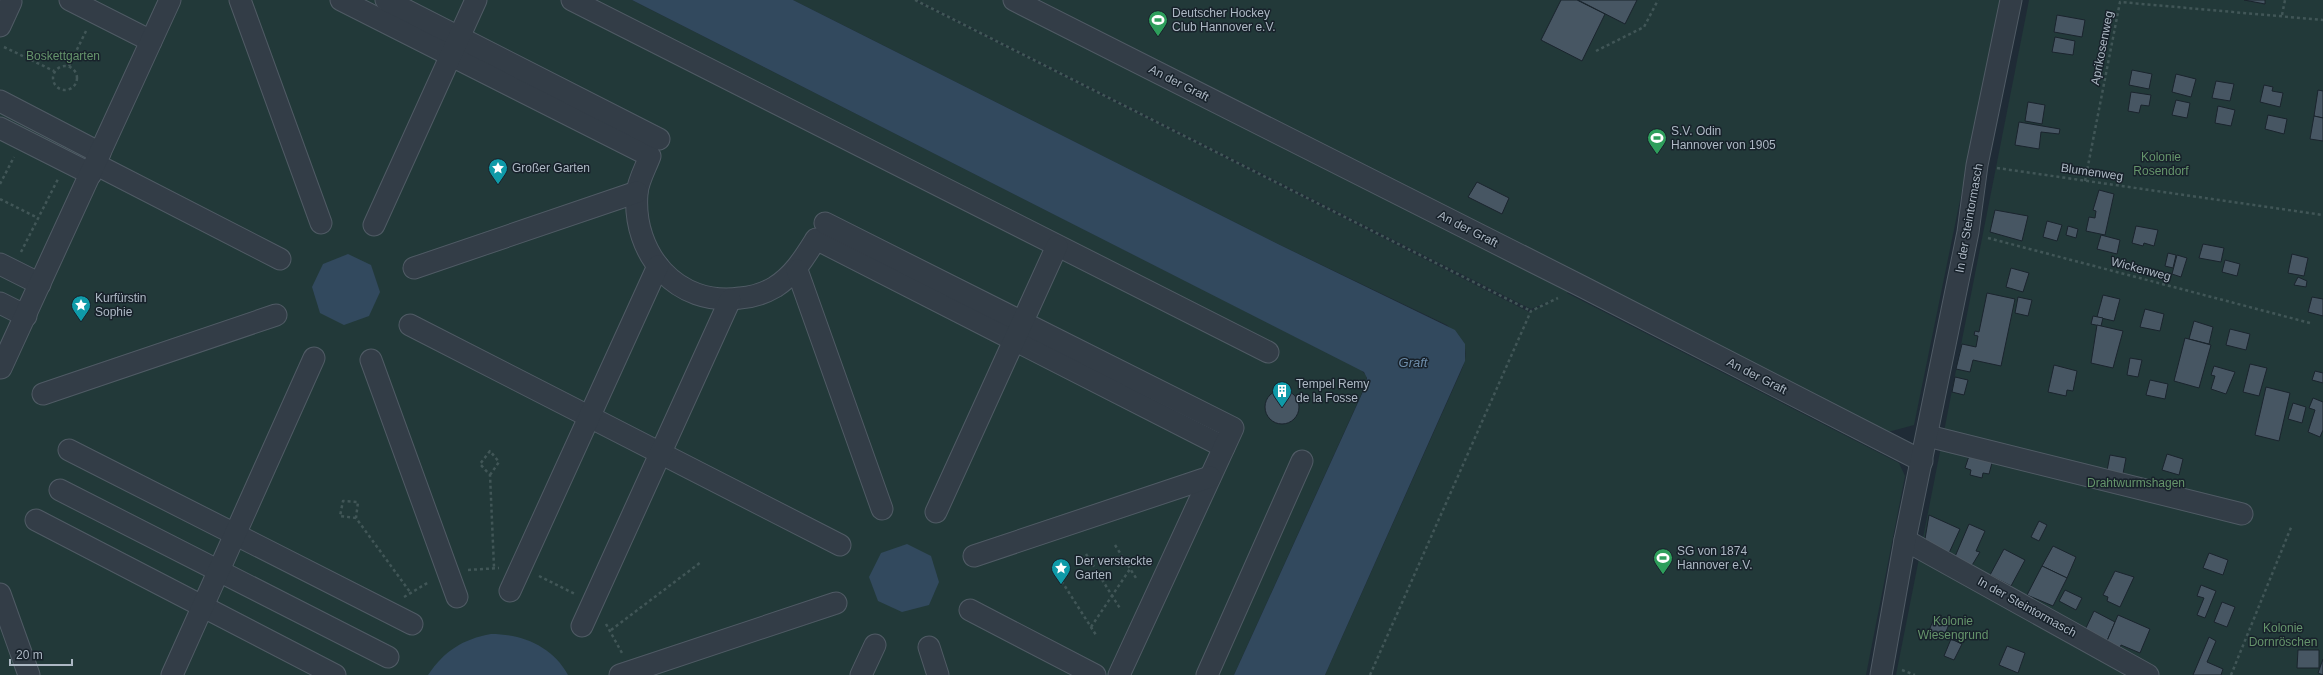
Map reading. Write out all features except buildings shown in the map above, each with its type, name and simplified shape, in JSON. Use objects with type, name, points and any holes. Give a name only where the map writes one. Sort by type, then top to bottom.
[{"type":"street","points":[[70,0],[151,41]]},
{"type":"street","points":[[1,368],[170,0]]},
{"type":"street","points":[[240,0],[321,223]]},
{"type":"street","points":[[341,0],[455,46],[659,139]]},
{"type":"street","points":[[386,0],[455,46],[650,156],[637,192],[638,228],[647,251],[658,266],[670,279],[692,292],[712,298],[730,300],[752,297],[775,288],[797,270],[816,239],[1233,428],[1119,675]]},
{"type":"street","points":[[374,225],[476,0]]},
{"type":"street","points":[[572,0],[1268,352]]},
{"type":"street","name":"An der Graft","points":[[1014,0],[1581,286],[1922,461]]},
{"type":"street","name":"In der Steintormasch","points":[[1881,675],[1905,540],[1928,436],[1968,232],[1977,165],[2011,0]]},
{"type":"street","points":[[0,26],[11,2]]},
{"type":"street","points":[[0,101],[95,163],[280,259]]},
{"type":"street","points":[[0,128],[95,163]]},
{"type":"street","points":[[414,268],[637,192]]},
{"type":"street","points":[[825,223],[1018,331]]},
{"type":"street","points":[[936,512],[1057,246]]},
{"type":"street","points":[[9,260],[40,284]]},
{"type":"street","points":[[510,591],[658,266]]},
{"type":"street","points":[[797,270],[882,509]]},
{"type":"street","points":[[582,626],[730,300]]},
{"type":"street","points":[[0,303],[26,316]]},
{"type":"street","points":[[43,394],[276,315]]},
{"type":"street","points":[[410,325],[840,545]]},
{"type":"street","points":[[172,675],[204,607],[234,534],[314,358]]},
{"type":"street","points":[[371,360],[457,597]]},
{"type":"street","points":[[1928,436],[2242,514]]},
{"type":"street","points":[[69,450],[412,624]]},
{"type":"street","points":[[1207,675],[1302,461]]},
{"type":"street","points":[[974,556],[1210,477]]},
{"type":"street","points":[[60,490],[388,657]]},
{"type":"street","points":[[36,520],[335,675]]},
{"type":"street","name":"In der Steintormasch","points":[[1905,540],[2148,675]]},
{"type":"street","points":[[0,594],[28,675]]},
{"type":"street","points":[[626,673],[836,603]]},
{"type":"street","points":[[970,610],[1095,675]]},
{"type":"street","points":[[861,675],[875,644]]},
{"type":"street","points":[[929,647],[938,675]]},
{"type":"path","points":[[915,0],[1531,311],[1370,675]]},
{"type":"path","points":[[1596,51],[1644,27],[1658,0]]},
{"type":"path","points":[[2282,15],[2285,0]]},
{"type":"path","name":"Aprikosenweg","points":[[2085,180],[2120,2],[2282,15],[2323,20]]},
{"type":"path","points":[[69,66],[94,12]]},
{"type":"path","points":[[0,45],[54,71]]},
{"type":"path","points":[[61,66],[69,66],[75,71],[77,79],[74,86],[67,90],[59,88],[54,83],[54,71],[61,66]]},
{"type":"path","points":[[7,153],[20,160]]},
{"type":"path","points":[[0,184],[14,157]]},
{"type":"path","name":"Blumenweg","points":[[1977,165],[2323,215]]},
{"type":"path","points":[[9,260],[38,218],[58,179],[52,176]]},
{"type":"path","points":[[0,199],[38,218]]},
{"type":"path","name":"Wickenweg","points":[[1968,232],[2310,323]]},
{"type":"path","points":[[490,476],[500,462],[490,451],[480,464],[490,476],[494,567]]},
{"type":"path","points":[[356,518],[340,516],[343,501],[358,502],[356,518],[410,592]]},
{"type":"path","points":[[2231,675],[2292,525]]},
{"type":"path","points":[[1114,545],[1136,578]]},
{"type":"path","points":[[1086,554],[1121,610]]},
{"type":"path","points":[[611,630],[701,562]]},
{"type":"path","points":[[1052,566],[1096,635]]},
{"type":"path","points":[[1091,627],[1130,569]]},
{"type":"path","points":[[590,606],[611,630],[626,673]]},
{"type":"green space","name":"Großer Garten","points":[[0,0],[632,0],[1361,370],[1366,375],[1367,382],[1234,675],[0,675]]},
{"type":"green space","points":[[793,0],[914,0],[1529,312],[1553,300],[1531,309],[916,0],[1003,0],[1574,289],[1567,293],[1899,463],[1905,476],[1866,675],[1325,675],[1462,369],[1466,355],[1464,344],[1461,340],[1447,325],[1280,245]]},
{"type":"green space","name":"S.V. Odin Hannover von 1905","points":[[1039,0],[2001,0],[1914,425],[1888,432]]},
{"type":"green space","points":[[2029,0],[2323,0],[2323,675],[1896,675]]},
{"type":"water","name":"Graft","points":[[632,0],[793,0],[1280,245],[1455,330],[1465,344],[1465,361],[1325,675],[1234,675],[1366,385],[1367,378],[1364,372]]},
{"type":"water","points":[[348,254],[371,265],[380,292],[369,316],[344,325],[320,313],[312,287],[323,264]]},
{"type":"water","points":[[907,544],[931,556],[939,582],[929,605],[902,612],[878,601],[869,577],[881,553]]},
{"type":"water","points":[[491,634],[514,636],[525,639],[545,649],[554,656],[568,675],[428,675],[441,659],[455,647],[472,639]]},
{"type":"place","name":"Deutscher Hockey Club Hannover e.V.","points":[[1158,37]]},
{"type":"place","name":"S.V. Odin Hannover von 1905","points":[[1657,155]]},
{"type":"place","name":"Großer Garten","points":[[498,185]]},
{"type":"place","name":"Kurfürstin Sophie","points":[[81,322]]},
{"type":"place","name":"Tempel Remy de la Fosse","points":[[1282,408]]},
{"type":"place","name":"SG von 1874 Hannover e.V.","points":[[1663,575]]},
{"type":"place","name":"Der versteckte Garten","points":[[1061,585]]},
{"type":"park label","name":"Boskettgarten","points":[[63,56]]},
{"type":"park label","name":"Kolonie Rosendorf","points":[[2161,164]]},
{"type":"park label","name":"Drahtwurmshagen","points":[[2136,483]]},
{"type":"park label","name":"Kolonie Wiesengrund","points":[[1953,628]]},
{"type":"park label","name":"Kolonie Dornröschen","points":[[2283,635]]}]
